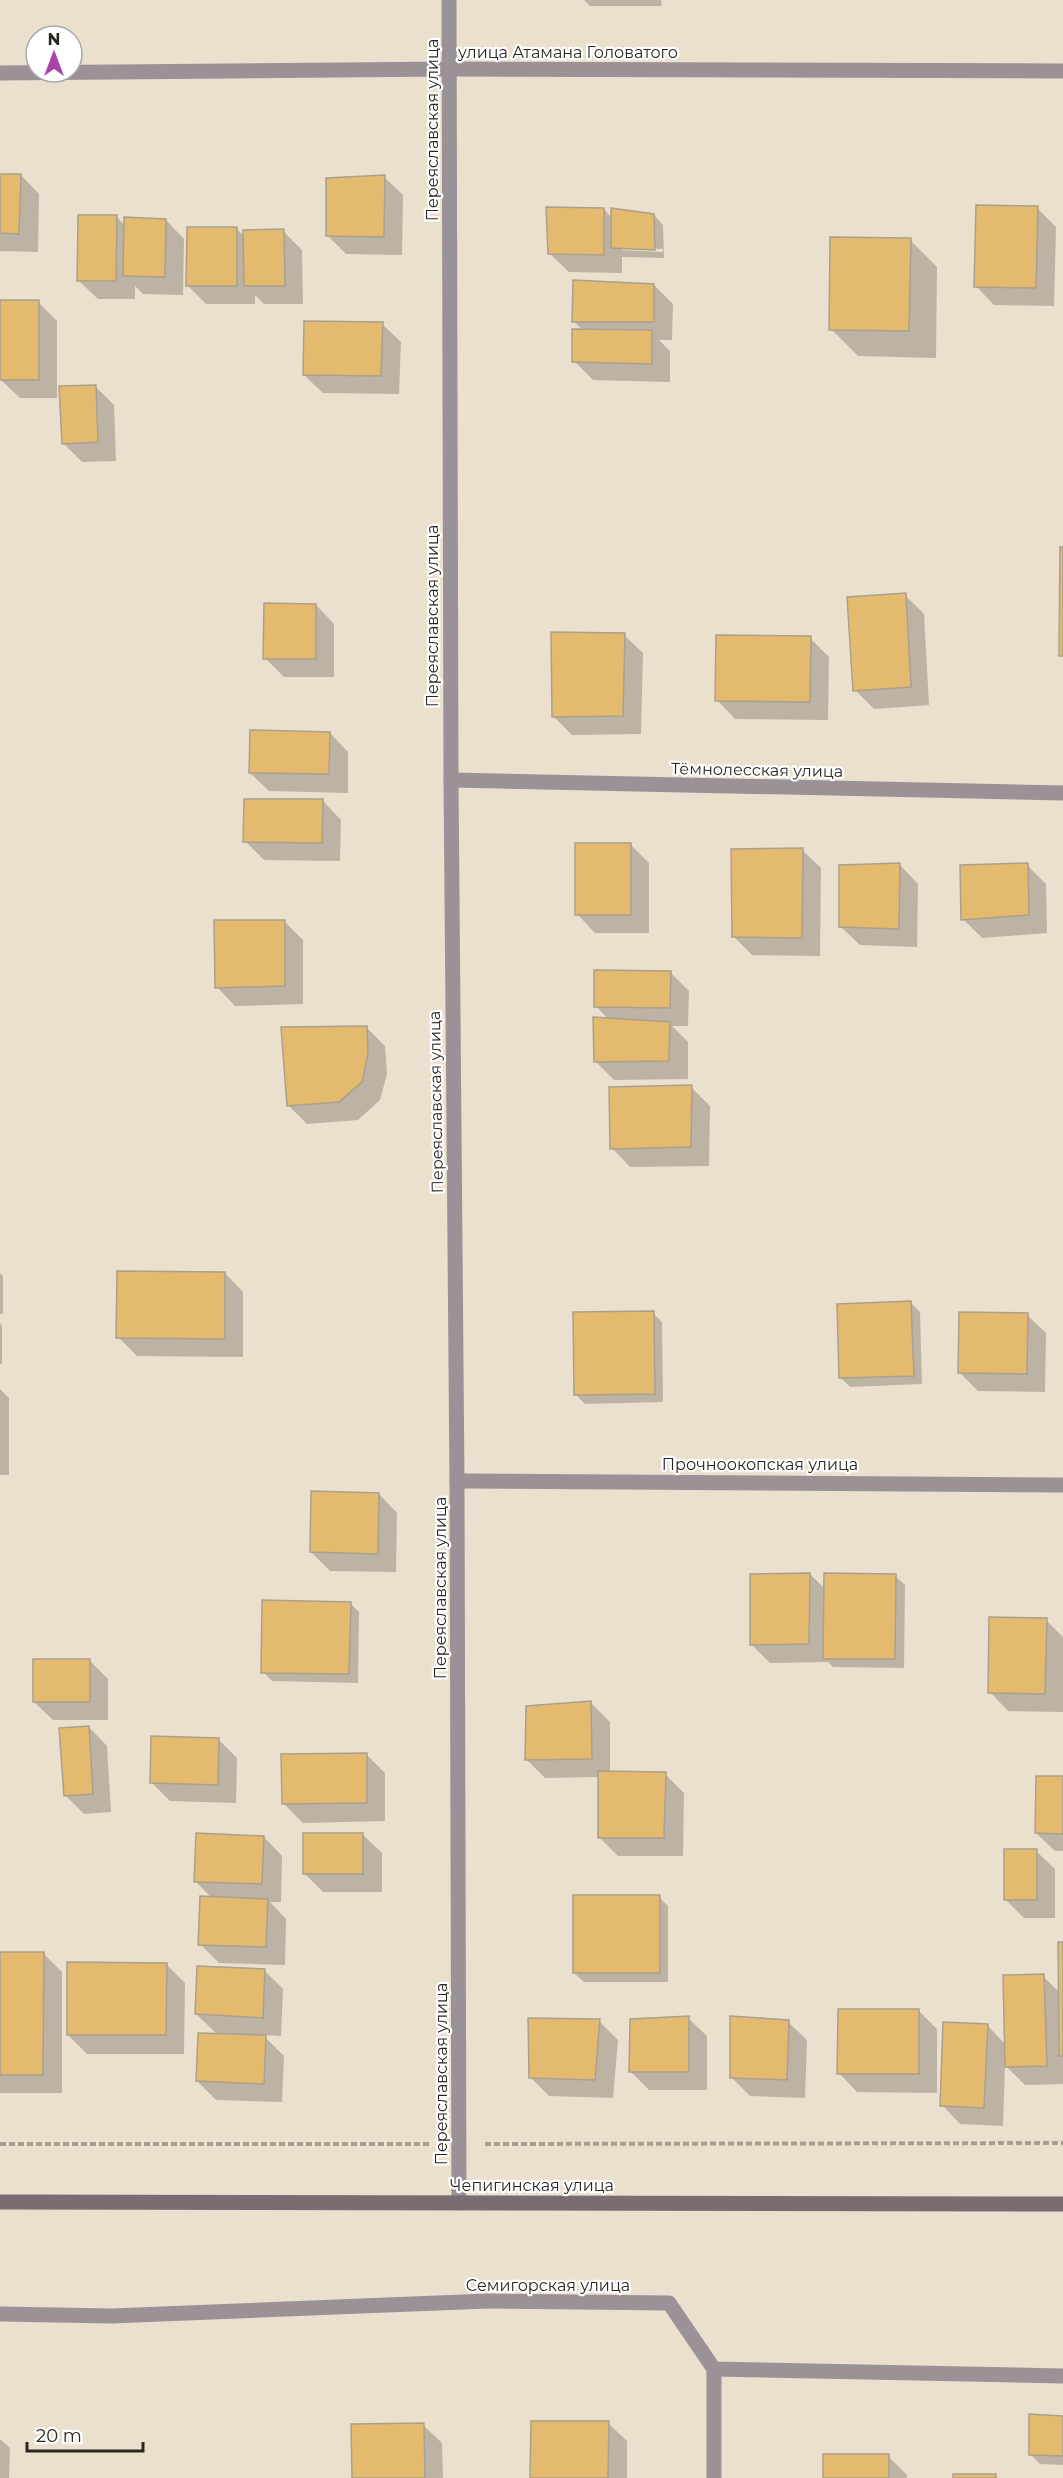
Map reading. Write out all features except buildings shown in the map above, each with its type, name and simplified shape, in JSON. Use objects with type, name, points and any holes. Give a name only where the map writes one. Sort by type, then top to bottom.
[{"type":"street","name":"Переяславская улица","points":[[449,0],[450,780],[457,1481],[459,2203]]},
{"type":"street","name":"улица Атамана Головатого","points":[[0,73],[450,69],[1063,71]]},
{"type":"street","name":"Тёмнолесская улица","points":[[450,780],[1063,794]]},
{"type":"street","name":"Прочноокопская улица","points":[[457,1481],[1063,1485]]},
{"type":"street","name":"Чепигинская улица","points":[[0,2202],[1063,2204]]},
{"type":"street","name":"Семигорская улица","points":[[0,2314],[112,2316],[488,2301],[669,2304],[714,2369]]},
{"type":"street","points":[[714,2478],[714,2369],[1063,2376]]},
{"type":"path","points":[[0,2144],[1063,2143]]}]
